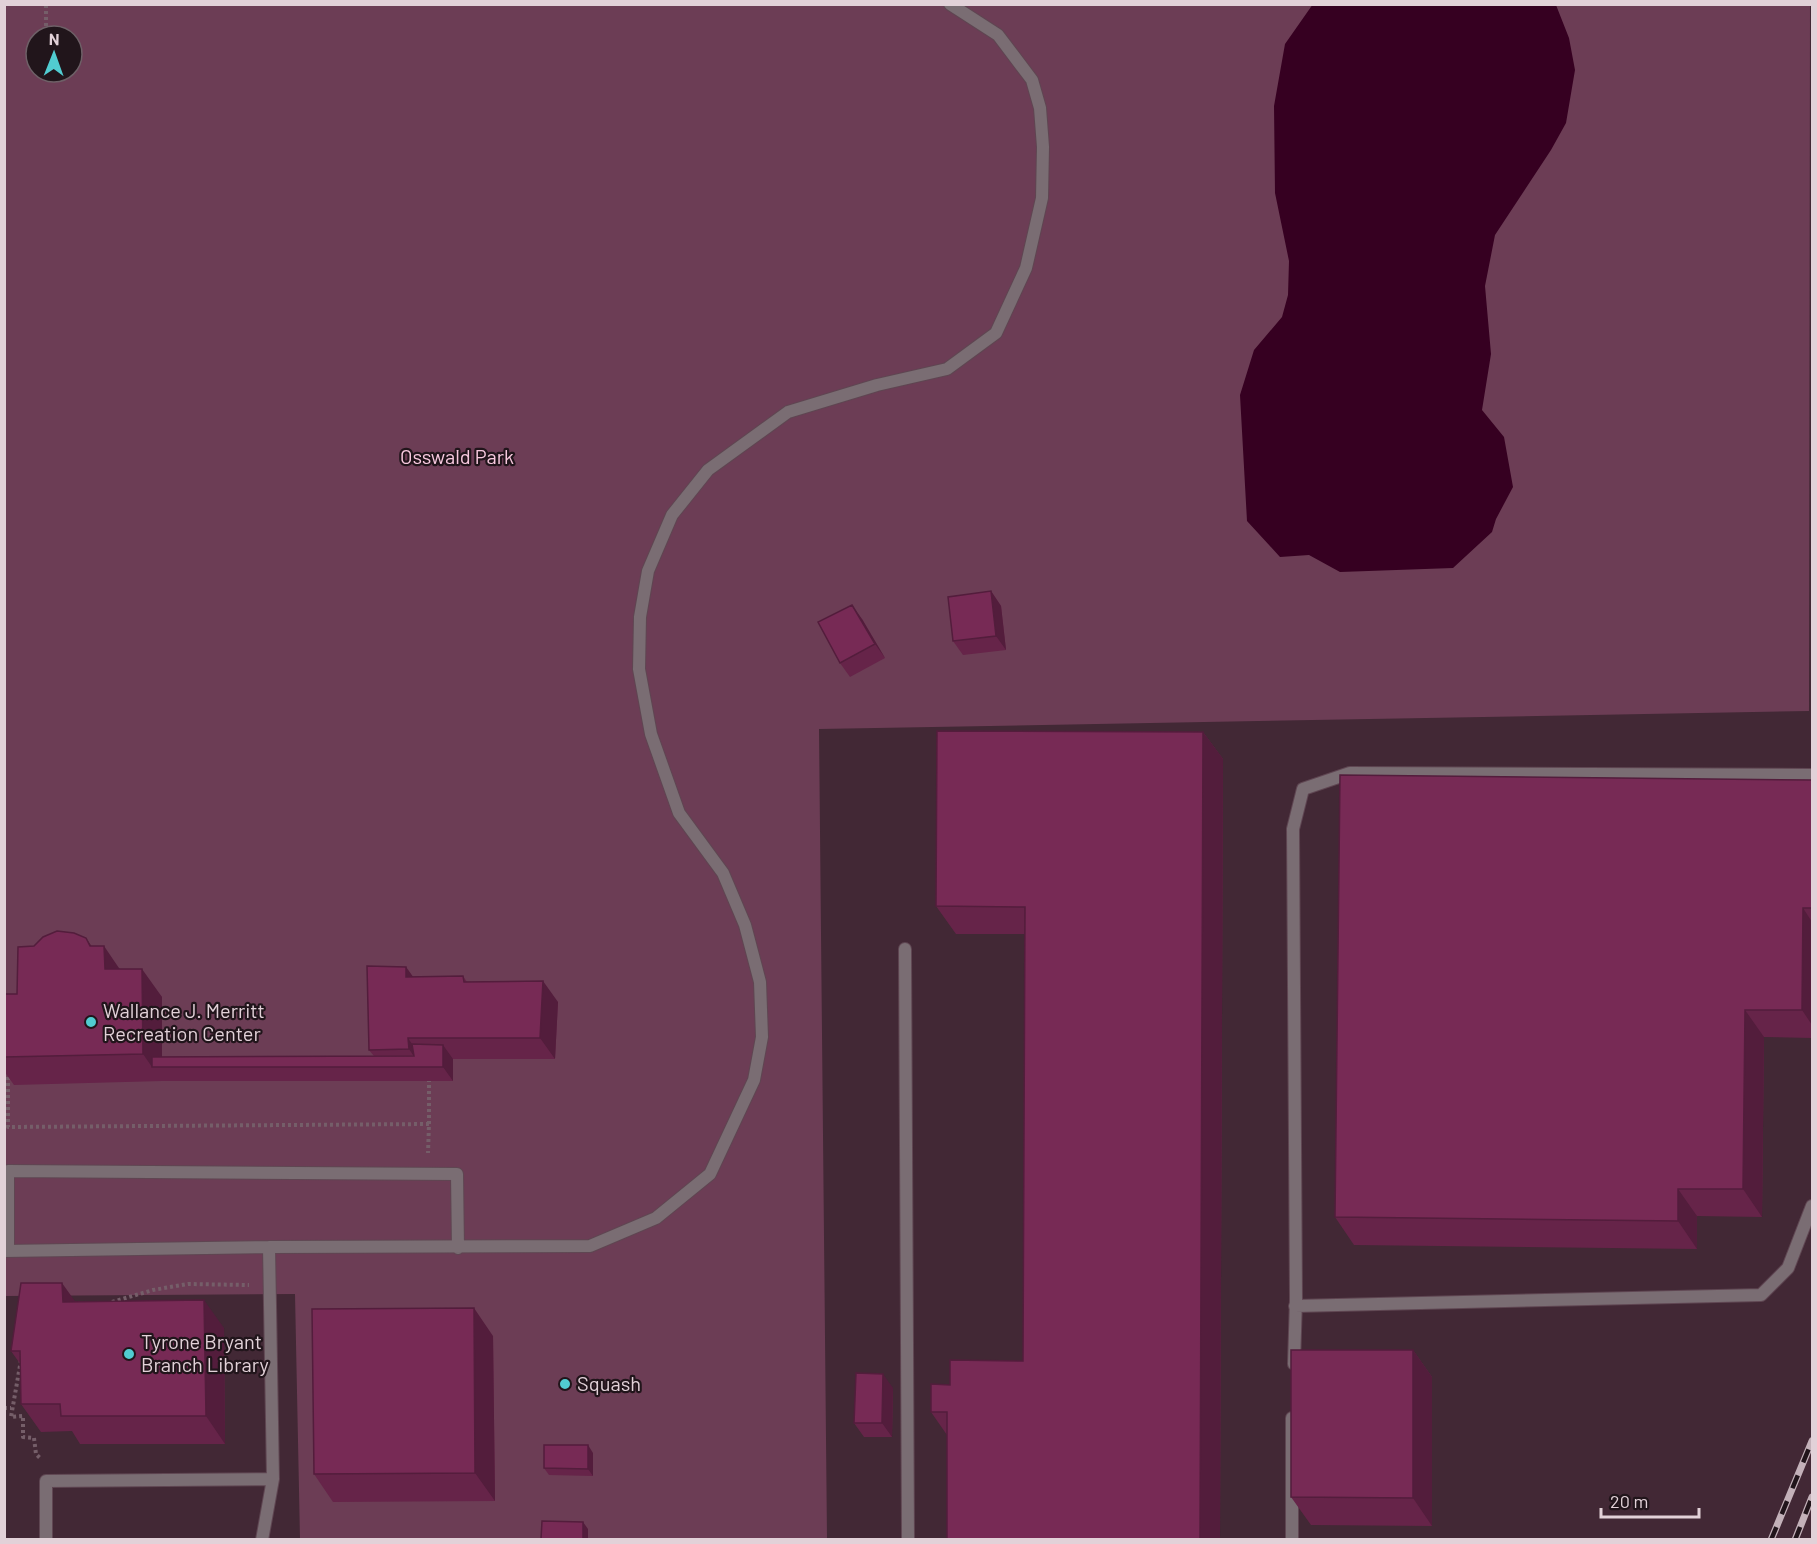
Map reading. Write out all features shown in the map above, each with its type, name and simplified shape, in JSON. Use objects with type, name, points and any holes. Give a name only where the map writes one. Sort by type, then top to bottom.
[{"type":"lane","points":[[458,1248],[457,1174],[8,1171],[6,1251],[269,1247],[458,1248],[590,1246],[656,1218],[710,1174],[754,1080],[762,1037],[760,982],[745,925],[723,873],[679,813],[651,734],[639,669],[640,617],[648,571],[672,515],[708,470],[788,412],[878,385],[947,369],[996,333],[1026,268],[1042,198],[1041,108],[1032,80],[998,35],[950,4]]},
{"type":"lane","points":[[1293,1374],[1295,1306],[1293,829],[1303,789],[1350,772],[1812,775]]},
{"type":"lane","points":[[905,949],[908,1539]]},
{"type":"lane","points":[[1295,1306],[1761,1295],[1788,1268],[1812,1206]]},
{"type":"lane","points":[[262,1539],[273,1479],[269,1247]]},
{"type":"lane","points":[[1292,1408],[1290,1464],[1292,1539]]},
{"type":"lane","points":[[46,1539],[46,1481],[273,1479]]},
{"type":"path","points":[[46,4],[46,24]]},
{"type":"path","points":[[428,1174],[430,1067]]},
{"type":"path","points":[[8,1070],[8,1126],[429,1124]]},
{"type":"path","points":[[418,1076],[429,1076]]},
{"type":"path","points":[[106,1304],[153,1290],[188,1284],[270,1285]]},
{"type":"path","points":[[23,1352],[11,1417],[23,1416],[23,1437],[34,1438],[36,1454],[58,1481]]},
{"type":"path","points":[[4,1408],[11,1408]]},
{"type":"green space","name":"Osswald Park","points":[[4,5],[1810,5],[1809,711],[819,729],[827,1539],[300,1539],[295,1294],[5,1296]]},
{"type":"shaded area","points":[[1313,4],[1556,5],[1569,38],[1575,70],[1566,123],[1495,235],[1485,286],[1491,354],[1482,410],[1504,437],[1513,487],[1496,519],[1492,532],[1453,568],[1340,572],[1309,555],[1280,557],[1247,521],[1240,395],[1254,350],[1282,317],[1288,295],[1289,261],[1275,193],[1274,106],[1285,44]]},
{"type":"building","points":[[991,591],[996,636],[953,641],[948,597]]},
{"type":"building","points":[[852,605],[875,644],[840,663],[818,622]]},
{"type":"building","points":[[937,731],[1203,732],[1200,1539],[947,1539],[947,1412],[931,1412],[931,1384],[950,1385],[950,1360],[1023,1361],[1025,907],[936,906]]},
{"type":"building","points":[[1340,775],[1812,780],[1812,908],[1803,908],[1802,1010],[1745,1010],[1743,1189],[1678,1189],[1678,1221],[1335,1217]]},
{"type":"building","name":"Wallance J. Merritt Recreation Center","points":[[57,931],[74,933],[86,938],[90,946],[104,946],[105,969],[142,969],[143,1054],[4,1057],[4,994],[17,994],[18,947],[34,946],[43,937]]},
{"type":"building","points":[[367,966],[406,967],[406,977],[463,976],[464,982],[543,981],[540,1038],[408,1038],[409,1049],[369,1050]]},
{"type":"building","points":[[412,1044],[443,1045],[443,1067],[152,1067],[152,1057],[414,1056]]},
{"type":"building","name":"Tyrone Bryant Branch Library","points":[[21,1283],[62,1283],[63,1302],[204,1300],[206,1416],[61,1416],[60,1404],[21,1404],[20,1351],[11,1351]]},
{"type":"building","points":[[474,1308],[475,1473],[314,1474],[312,1309]]},
{"type":"building","points":[[1291,1350],[1413,1350],[1413,1498],[1291,1497]]},
{"type":"building","points":[[856,1373],[883,1374],[882,1423],[854,1423]]},
{"type":"building","points":[[544,1445],[588,1445],[588,1469],[544,1468]]},
{"type":"building","points":[[542,1521],[583,1522],[583,1539],[541,1539]]},
{"type":"railway","points":[[1771,1540],[1812,1441]]},
{"type":"railway","points":[[1795,1540],[1812,1497]]},
{"type":"place","name":"Wallance J. Merritt Recreation Center","points":[[91,1022]]},
{"type":"place","name":"Tyrone Bryant Branch Library","points":[[129,1354]]},
{"type":"place","name":"Squash","points":[[565,1384]]}]
